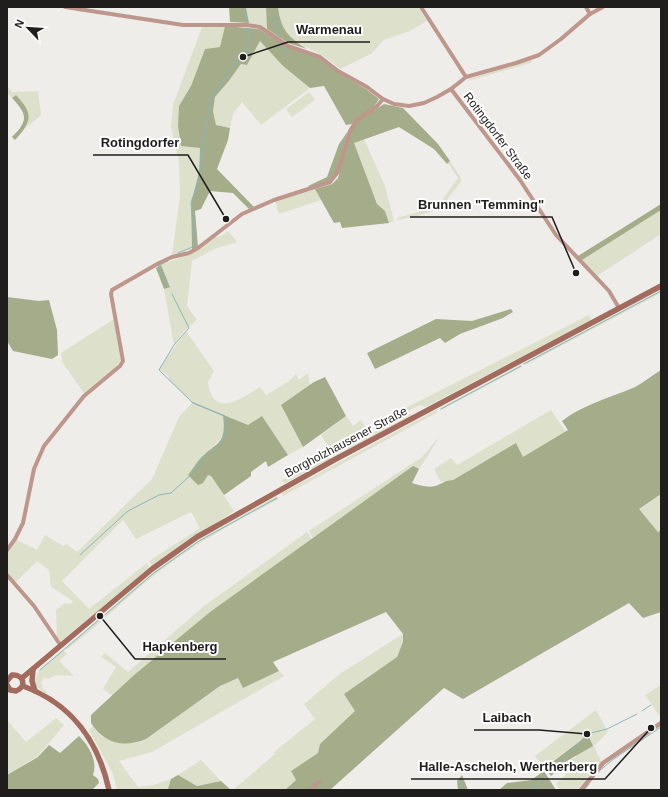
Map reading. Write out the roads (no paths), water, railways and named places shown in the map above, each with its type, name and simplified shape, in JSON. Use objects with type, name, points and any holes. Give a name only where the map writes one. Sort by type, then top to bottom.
[{"type":"main road","name":"Borgholzhausener Straße","points":[[22,678],[152,569],[204,533],[334,460],[661,286]]},
{"type":"main road","points":[[33,669],[32,681],[35,691]]},
{"type":"main road","points":[[15,675],[22,678],[23,686],[16,691],[7,683],[15,675]]},
{"type":"main road","points":[[23,686],[52,700],[86,732],[97,751],[109,790]]},
{"type":"street","name":"Rotingdorfer Straße","points":[[65,7],[183,26],[247,25],[260,27],[288,46],[320,57],[338,71],[367,87],[383,99],[403,106],[416,106],[451,89],[520,180],[556,236],[609,291],[619,308]]},
{"type":"street","points":[[421,7],[466,77]]},
{"type":"street","points":[[586,7],[590,14]]},
{"type":"street","points":[[451,89],[466,77],[539,55],[561,39],[590,14],[603,7]]},
{"type":"street","points":[[7,550],[15,539],[23,523],[34,469],[44,446],[84,396],[120,366],[123,361],[112,290],[159,263],[172,257],[189,253],[198,248],[242,214],[274,200],[330,182],[338,172],[350,131],[356,121],[377,106],[383,99]]},
{"type":"street","points":[[7,575],[34,606],[61,646]]},
{"type":"street","points":[[581,790],[603,763],[661,723]]},
{"type":"street","points":[[310,790],[320,782]]},
{"type":"waterway","points":[[244,7],[247,21]]},
{"type":"waterway","points":[[273,15],[279,37]]},
{"type":"waterway","points":[[178,253],[195,246],[191,202],[200,179],[202,149],[212,98],[236,63],[243,57],[247,48],[250,29],[247,28]]},
{"type":"waterway","points":[[280,45],[290,56]]},
{"type":"waterway","points":[[168,261],[158,266],[169,287]]},
{"type":"waterway","points":[[524,364],[661,291]]},
{"type":"waterway","points":[[80,555],[128,511],[159,495],[171,493],[194,472],[200,461],[218,447],[225,435],[227,426],[225,416],[193,403],[159,370],[174,345],[189,328],[172,294]]},
{"type":"waterway","points":[[441,409],[521,366]]},
{"type":"waterway","points":[[40,670],[154,573],[199,541],[277,498]]},
{"type":"waterway","points":[[642,711],[651,705]]},
{"type":"waterway","points":[[551,774],[587,734],[607,729],[637,714]]},
{"type":"waterway","points":[[598,772],[615,758],[661,727]]},
{"type":"waterway","points":[[527,790],[538,785],[540,779],[546,776]]},
{"type":"waterway","points":[[461,781],[463,790]]},
{"type":"waterway","points":[[584,790],[589,784]]},
{"type":"place","name":"Warmenau","points":[[243,57]]},
{"type":"place","name":"Rotingdorfer","points":[[226,219]]},
{"type":"place","name":"Brunnen \"Temming\"","points":[[576,273]]},
{"type":"place","name":"Hapkenberg","points":[[100,616]]},
{"type":"place","name":"Halle-Ascheloh, Wertherberg","points":[[651,728]]},
{"type":"place","name":"Laibach","points":[[587,734]]}]
